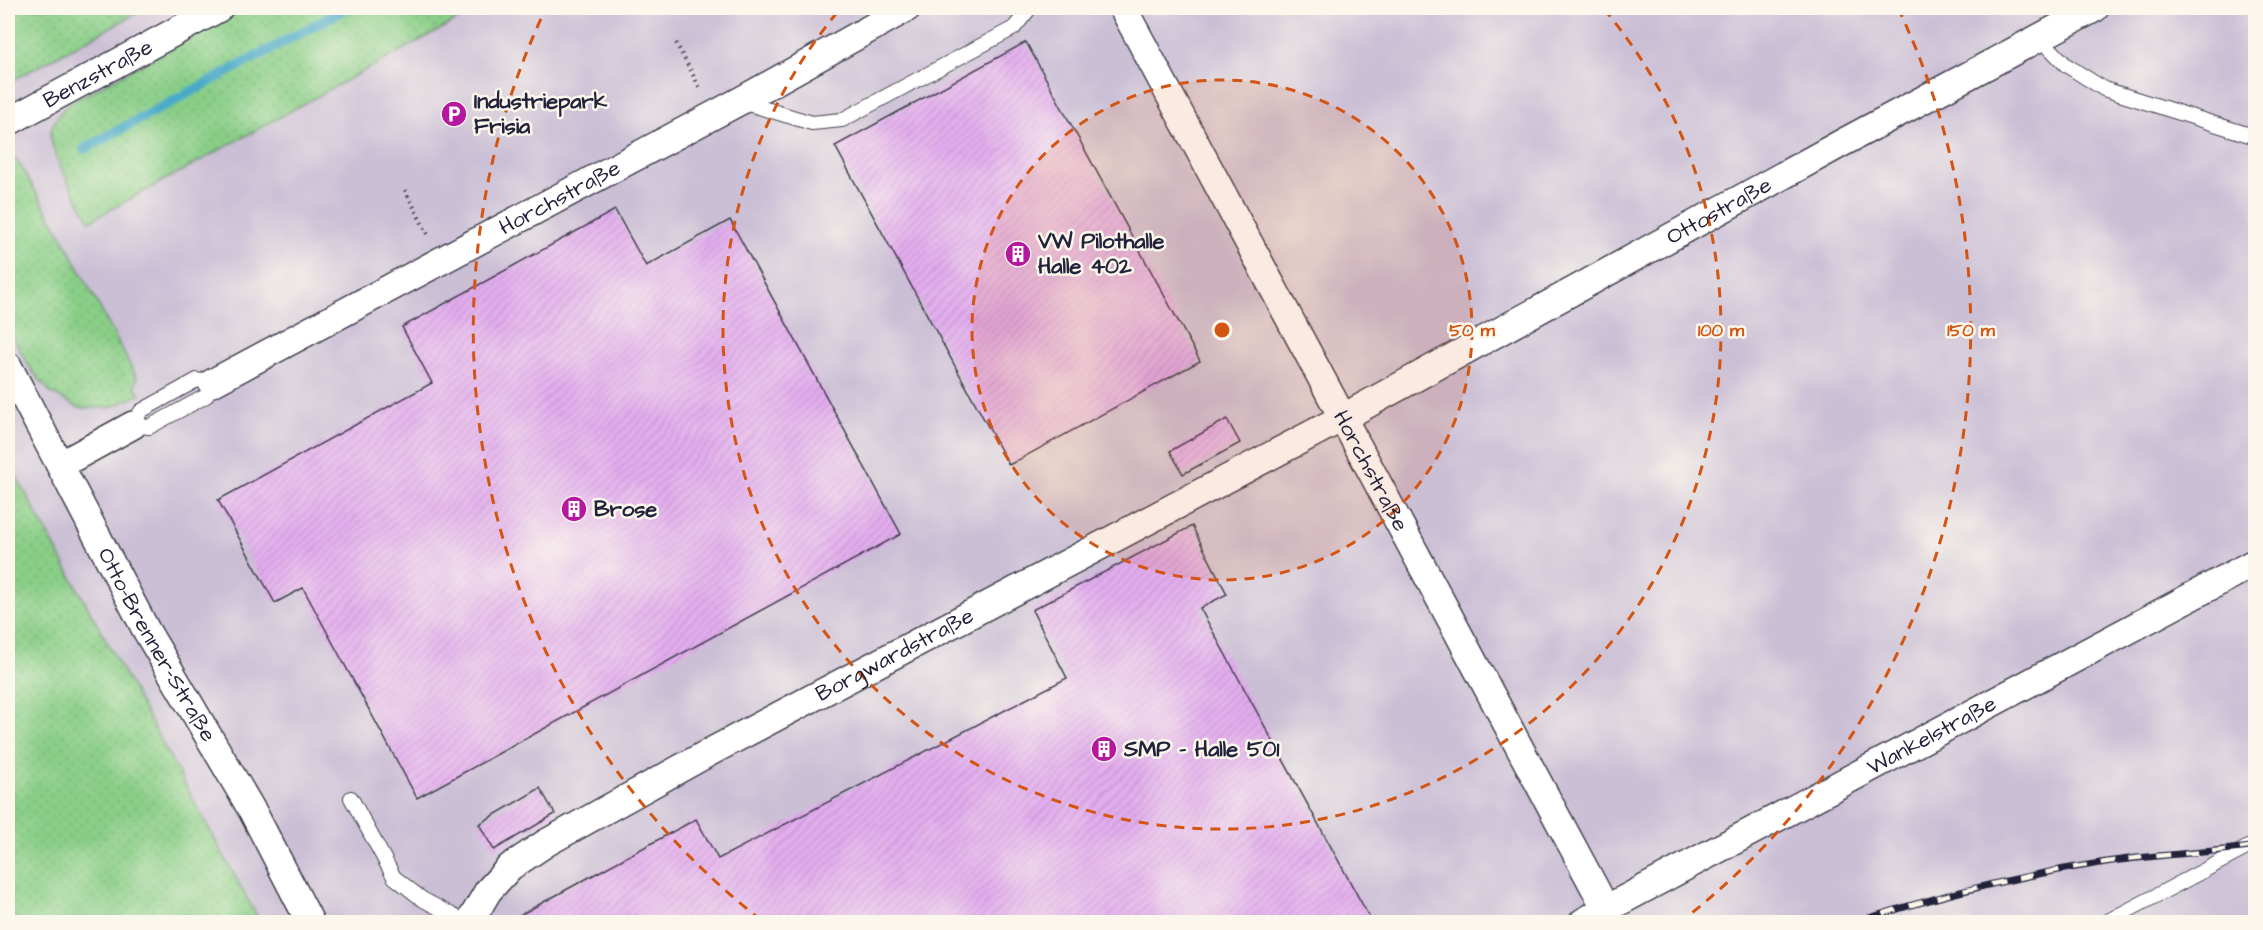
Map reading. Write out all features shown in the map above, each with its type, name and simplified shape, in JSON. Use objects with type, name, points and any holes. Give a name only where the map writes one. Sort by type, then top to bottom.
[{"type":"street","name":"Benzstraße","points":[[8,122],[219,8]]},
{"type":"street","name":"Horchstraße","points":[[212,383],[740,101],[907,8]]},
{"type":"street","name":"Horchstraße","points":[[1123,8],[1606,909]]},
{"type":"street","name":"Ottostraße","points":[[1344,417],[2095,8]]},
{"type":"street","name":"Otto-Brenner-Straße","points":[[8,366],[146,630],[253,812],[310,922]]},
{"type":"street","name":"Borgwardstraße","points":[[467,922],[488,891],[510,867],[546,843],[710,752],[1344,417]]},
{"type":"street","name":"Horchstraße","points":[[60,465],[133,425]]},
{"type":"street","name":"Wankelstraße","points":[[1606,909],[2256,562]]},
{"type":"street","points":[[1583,922],[1606,909]]},
{"type":"lane","points":[[740,101],[812,123],[843,120],[1014,28],[1030,8]]},
{"type":"lane","points":[[2039,37],[2066,65],[2104,89],[2256,137]]},
{"type":"lane","name":"Horchstraße","points":[[133,425],[149,427],[206,396],[212,383]]},
{"type":"lane","points":[[351,798],[378,852],[394,877],[422,899],[467,922]]},
{"type":"lane","points":[[2106,922],[2256,843]]},
{"type":"path","points":[[676,43],[696,81]]},
{"type":"path","points":[[405,190],[424,228]]},
{"type":"shaded area","name":"Industriepark Frisia","points":[[146,8],[2255,8],[2255,922],[260,922],[8,461],[8,83]]},
{"type":"green space","points":[[8,8],[146,8],[8,83]]},
{"type":"green space","points":[[246,8],[479,8],[90,221],[65,176],[51,140],[51,131],[60,113],[68,104]]},
{"type":"green space","points":[[8,154],[17,160],[62,236],[137,378],[135,386],[140,395],[109,408],[79,408],[51,393],[31,370],[8,328]]},
{"type":"green space","points":[[8,461],[260,922],[8,922]]},
{"type":"building","name":"VW Pilothalle Halle 402","points":[[1026,42],[1200,361],[1009,465],[835,146]]},
{"type":"building","name":"Brose","points":[[615,210],[646,266],[730,220],[901,534],[417,798],[303,588],[275,603],[218,500],[432,383],[402,327]]},
{"type":"building","points":[[1227,419],[1240,443],[1183,474],[1170,451]]},
{"type":"building","name":"SMP - Halle 501","points":[[1192,526],[1227,594],[1200,608],[1372,922],[507,922],[696,819],[718,859],[1067,678],[1032,610]]},
{"type":"building","points":[[540,788],[555,814],[494,850],[479,824]]},
{"type":"waterway","points":[[84,149],[347,8]]},
{"type":"railway","points":[[1856,922],[1946,895],[2069,868],[2120,860],[2256,846]]},
{"type":"railway","points":[[2247,922],[2256,919]]},
{"type":"place","name":"Industriepark Frisia","points":[[454,114]]},
{"type":"place","name":"VW Pilothalle Halle 402","points":[[1018,254]]},
{"type":"place","name":"Brose","points":[[574,509]]},
{"type":"place","name":"SMP - Halle 501","points":[[1104,749]]}]
